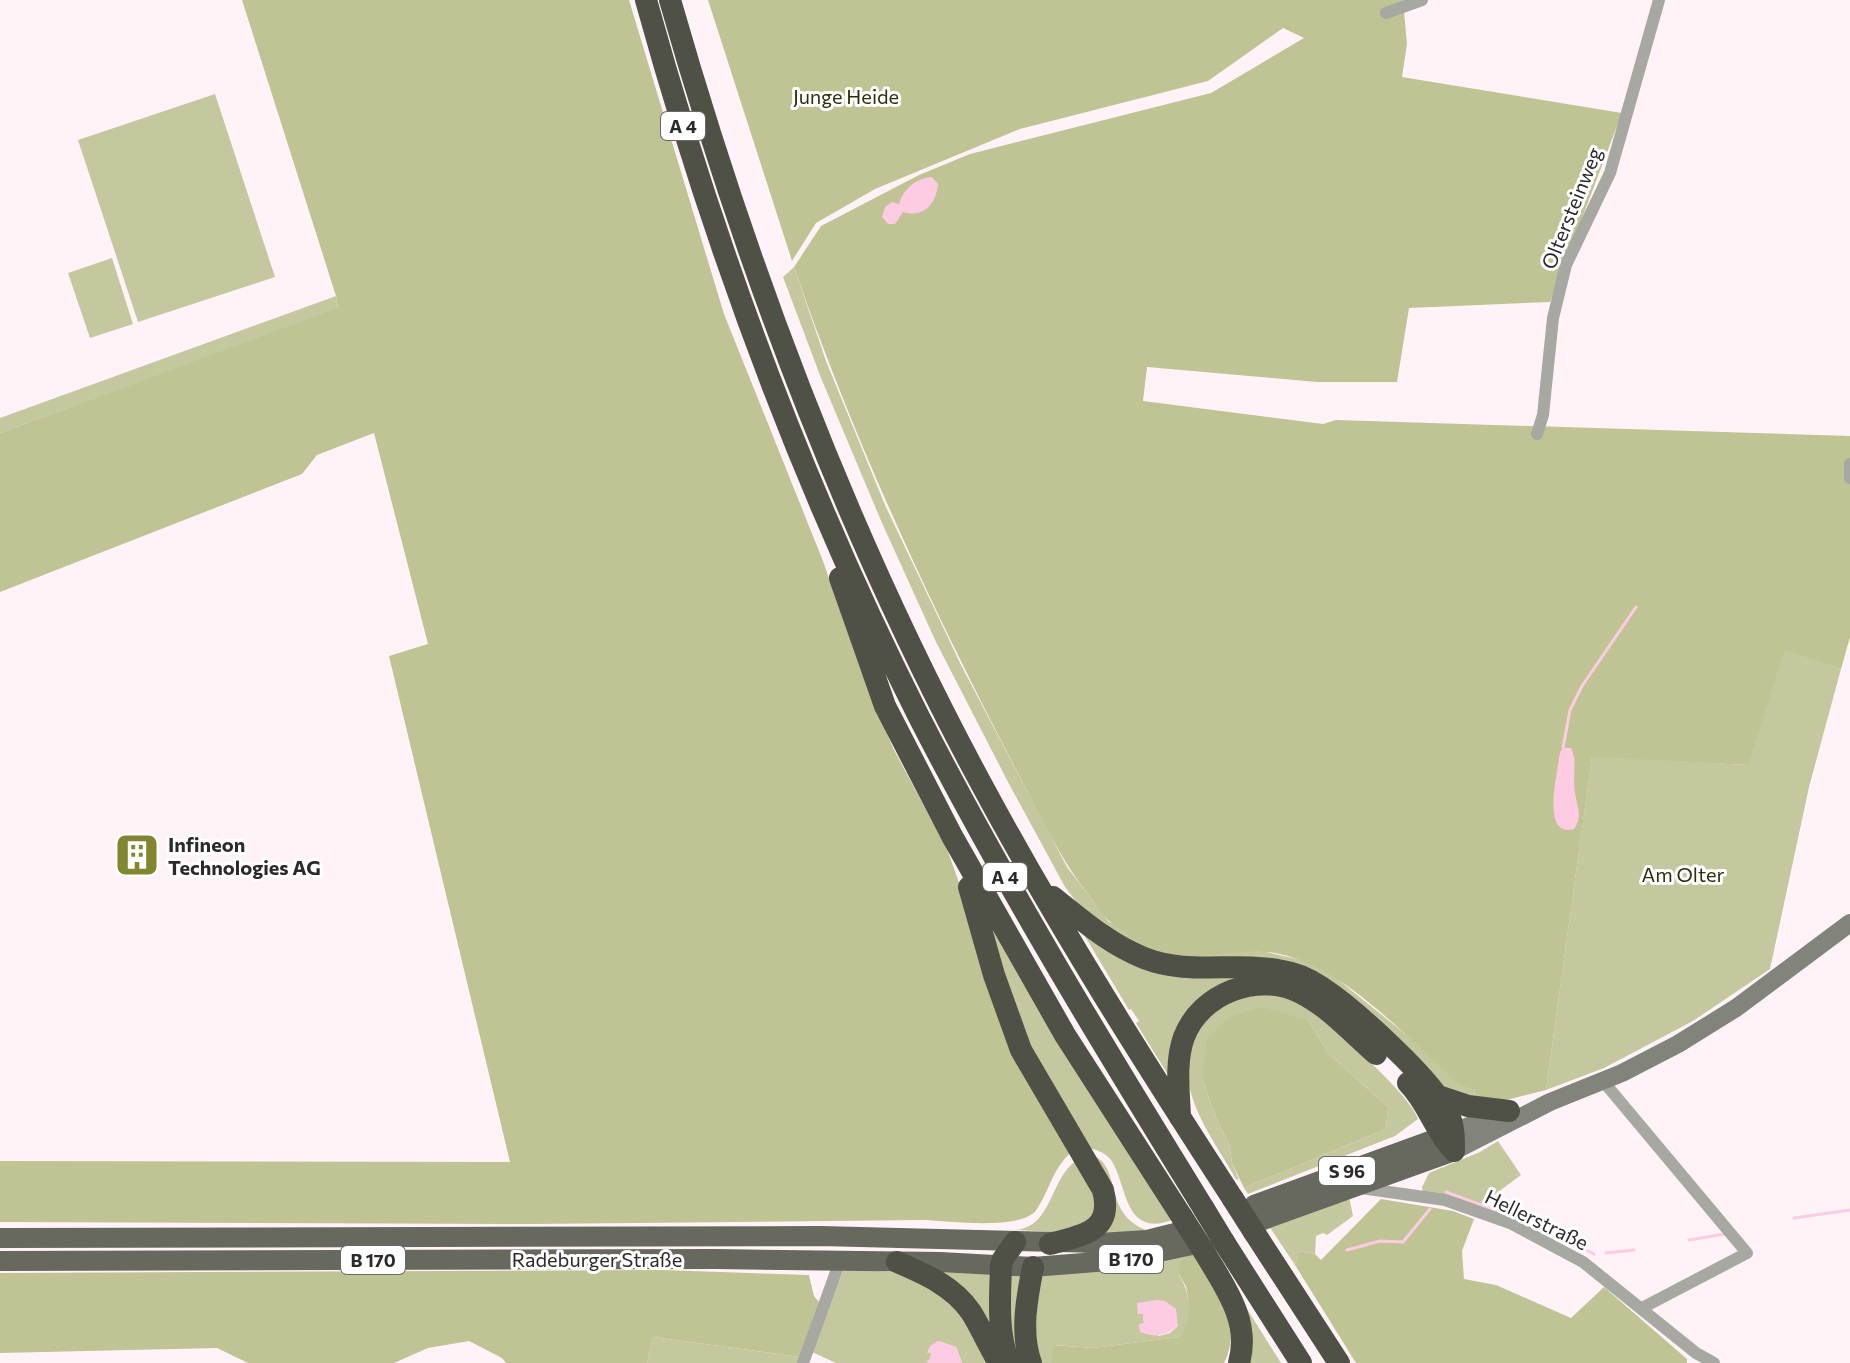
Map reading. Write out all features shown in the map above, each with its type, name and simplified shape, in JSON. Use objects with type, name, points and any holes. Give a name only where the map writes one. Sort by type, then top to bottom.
[{"type":"highway","name":"A 4","points":[[646,0],[723,251],[793,436],[832,530],[917,712],[1067,985],[1204,1209],[1197,1237],[1301,1363]]},
{"type":"highway","name":"A 4","points":[[670,0],[754,267],[789,363],[842,494],[936,696],[984,789],[1180,1118],[1251,1214],[1339,1363]]},
{"type":"highway","points":[[832,530],[835,562],[870,669],[898,732],[952,836],[1065,1035],[1197,1237],[1239,1314],[1243,1345],[1239,1363]]},
{"type":"highway","points":[[952,836],[1013,1031],[1103,1190],[1105,1217],[1092,1231],[1050,1244]]},
{"type":"highway","points":[[1041,887],[1096,931],[1145,959],[1174,967],[1266,968],[1311,981],[1341,1002],[1438,1096],[1449,1114],[1449,1139]]},
{"type":"highway","points":[[1180,1118],[1178,1066],[1185,1036],[1199,1012],[1224,993],[1264,984],[1296,990],[1331,1014],[1419,1095],[1449,1139]]},
{"type":"highway","points":[[1438,1096],[1476,1108],[1509,1111]]},
{"type":"highway","points":[[1009,1363],[1000,1320],[1001,1266],[1015,1242]]},
{"type":"highway","points":[[897,1262],[933,1278],[959,1297],[999,1363]]},
{"type":"highway","points":[[1031,1363],[1026,1322],[1033,1267]]},
{"type":"main road","name":"S 96","points":[[1251,1214],[1550,1102],[1652,1058],[1736,1008],[1850,923]]},
{"type":"main road","name":"S 96","points":[[1251,1214],[1354,1186],[1509,1111],[1550,1102]]},
{"type":"main road","name":"Radeburger Straße","points":[[0,1238],[820,1236],[1050,1244],[1197,1237]]},
{"type":"main road","name":"Radeburger Straße","points":[[0,1261],[814,1260],[1033,1267],[1121,1260],[1197,1237]]},
{"type":"street","points":[[1386,13],[1422,0]]},
{"type":"street","name":"Oltersteinweg","points":[[1537,434],[1543,415],[1553,318],[1566,265],[1610,173],[1659,0]]},
{"type":"street","points":[[1850,464],[1850,478]]},
{"type":"street","points":[[1603,1081],[1747,1253],[1642,1308]]},
{"type":"street","name":"Hellerstraße","points":[[1354,1186],[1457,1204],[1510,1223],[1583,1262],[1642,1308],[1696,1358],[1714,1363]]},
{"type":"street","points":[[814,1260],[828,1290]]},
{"type":"street","points":[[803,1363],[840,1261]]},
{"type":"green space","points":[[242,0],[629,0],[724,314],[823,561],[861,671],[893,748],[947,849],[968,908],[1072,1151],[1055,1173],[1037,1209],[1029,1216],[985,1223],[924,1220],[534,1224],[0,1222],[0,1161],[510,1162],[389,656],[428,644],[374,433],[317,455],[302,474],[0,592],[0,433],[338,308]]},
{"type":"green space","name":"Junge Heide","points":[[708,0],[1403,0],[1407,44],[1402,77],[1622,113],[1550,302],[1409,308],[1397,382],[1317,382],[1147,367],[1143,401],[1323,424],[1336,420],[1850,436],[1850,637],[1841,669],[1785,650],[1748,765],[1592,757],[1546,1090],[1502,1101],[1474,1098],[1475,1090],[1460,1085],[1376,1008],[1329,974],[1305,962],[1264,952],[1201,956],[1170,954],[1144,945],[1107,919],[1052,838],[926,589],[869,462],[794,267],[821,226],[919,175],[970,154],[1211,93],[1304,38],[1283,28],[1208,81],[1020,129],[875,189],[816,223],[792,261]]},
{"type":"green space","points":[[215,94],[275,277],[138,322],[78,140]]},
{"type":"green space","points":[[112,258],[133,324],[90,338],[68,273]]},
{"type":"green space","points":[[794,267],[826,361],[885,505],[961,665],[1067,867],[1109,922],[1185,956],[1248,951],[1302,960],[1331,974],[1475,1090],[1474,1098],[1448,1091],[1344,996],[1152,956],[1084,912],[1065,887],[1008,782],[936,642],[882,523],[821,378],[783,277]]},
{"type":"green space","points":[[336,296],[338,309],[0,433],[0,418]]},
{"type":"green space","name":"Am Olter","points":[[1785,649],[1841,669],[1809,787],[1770,969],[1693,1021],[1604,1068],[1546,1090],[1592,756],[1747,765]]},
{"type":"green space","points":[[986,916],[1175,1219],[1158,1224],[1145,1222],[1136,1216],[1111,1160],[1102,1152],[1083,1147],[1029,1053]]},
{"type":"green space","points":[[1083,933],[1106,947],[1275,976],[1223,987],[1170,1078],[1136,1023],[1139,1021],[1129,1010]]},
{"type":"green space","points":[[1260,995],[1291,999],[1320,1019],[1399,1091],[1418,1119],[1395,1136],[1248,1194],[1244,1188],[1386,1129],[1388,1107],[1329,1054],[1308,1020],[1202,1078],[1229,1144],[1239,1180],[1236,1179],[1195,1105],[1189,1086],[1188,1066],[1191,1046],[1202,1026],[1214,1013],[1235,1000]]},
{"type":"green space","points":[[1262,1007],[1308,1020],[1329,1054],[1388,1107],[1386,1129],[1244,1188],[1202,1078],[1207,1039],[1229,1017]]},
{"type":"green space","points":[[1498,1141],[1521,1175],[1478,1207],[1423,1193],[1422,1187],[1429,1173],[1480,1152]]},
{"type":"green space","points":[[1094,1156],[1103,1162],[1108,1171],[1119,1205],[1126,1215],[1136,1225],[1152,1232],[1093,1236],[1101,1230]]},
{"type":"green space","points":[[1077,1160],[1097,1199],[1092,1220],[1055,1232],[1014,1230],[1036,1221],[1068,1168]]},
{"type":"green space","points":[[1347,1197],[1353,1216],[1327,1235],[1316,1236],[1315,1254],[1299,1251],[1295,1265],[1269,1226]]},
{"type":"green space","points":[[1381,1199],[1453,1211],[1474,1219],[1462,1251],[1464,1279],[1496,1285],[1571,1318],[1604,1287],[1687,1359],[1687,1363],[1356,1363],[1295,1265],[1299,1251],[1315,1254],[1321,1260]]},
{"type":"green space","points":[[1196,1252],[1179,1275],[1186,1290],[1188,1315],[1179,1337],[1092,1348],[1055,1345],[1050,1363],[1036,1363],[1039,1279]],"holes":[[[1143,1313],[1178,1326],[1170,1333],[1159,1336],[1144,1324]]]},
{"type":"green space","points":[[1196,1252],[1228,1320],[1229,1349],[1224,1363],[1050,1363],[1054,1345],[1092,1348],[1179,1337],[1187,1320],[1188,1307],[1186,1287],[1179,1267],[1185,1258]]},
{"type":"green space","points":[[923,1268],[995,1271],[997,1342]]},
{"type":"green space","points":[[663,1270],[809,1275],[814,1296],[819,1302],[800,1357],[653,1337],[647,1363],[506,1363],[469,1341],[428,1348],[394,1363],[248,1363],[217,1348],[0,1353],[0,1273]]},
{"type":"green space","points":[[843,1271],[905,1273],[947,1291],[994,1363],[962,1363],[956,1347],[938,1341],[928,1363],[836,1363],[812,1352]]},
{"type":"green space","points":[[1008,1272],[1025,1273],[1022,1352],[1012,1363]]},
{"type":"green space","points":[[1237,1293],[1281,1363],[1244,1363]]},
{"type":"green space","points":[[653,1337],[800,1357],[797,1363],[647,1363]]},
{"type":"shaded area","points":[[932,177],[938,184],[931,204],[917,213],[903,212],[895,224],[888,224],[882,217],[885,207],[892,202],[899,204],[911,185]]},
{"type":"shaded area","points":[[1563,748],[1571,748],[1574,759],[1574,787],[1579,816],[1574,829],[1564,829],[1557,824],[1554,814],[1555,788]]},
{"type":"shaded area","points":[[1165,1301],[1176,1309],[1178,1326],[1160,1335],[1140,1332],[1139,1324],[1144,1323],[1143,1314],[1138,1314],[1137,1303]]},
{"type":"shaded area","points":[[938,1341],[956,1347],[962,1363],[928,1363],[930,1346]]},
{"type":"waterway","points":[[1563,748],[1570,710],[1582,686],[1636,607]]},
{"type":"waterway","points":[[1446,1192],[1541,1227],[1594,1254]]},
{"type":"waterway","points":[[1347,1250],[1380,1241],[1403,1242],[1430,1209]]},
{"type":"waterway","points":[[1794,1218],[1850,1210]]},
{"type":"waterway","points":[[1689,1240],[1725,1234]]},
{"type":"waterway","points":[[1606,1253],[1634,1250]]},
{"type":"place","name":"Infineon Technologies AG","points":[[137,855]]}]
